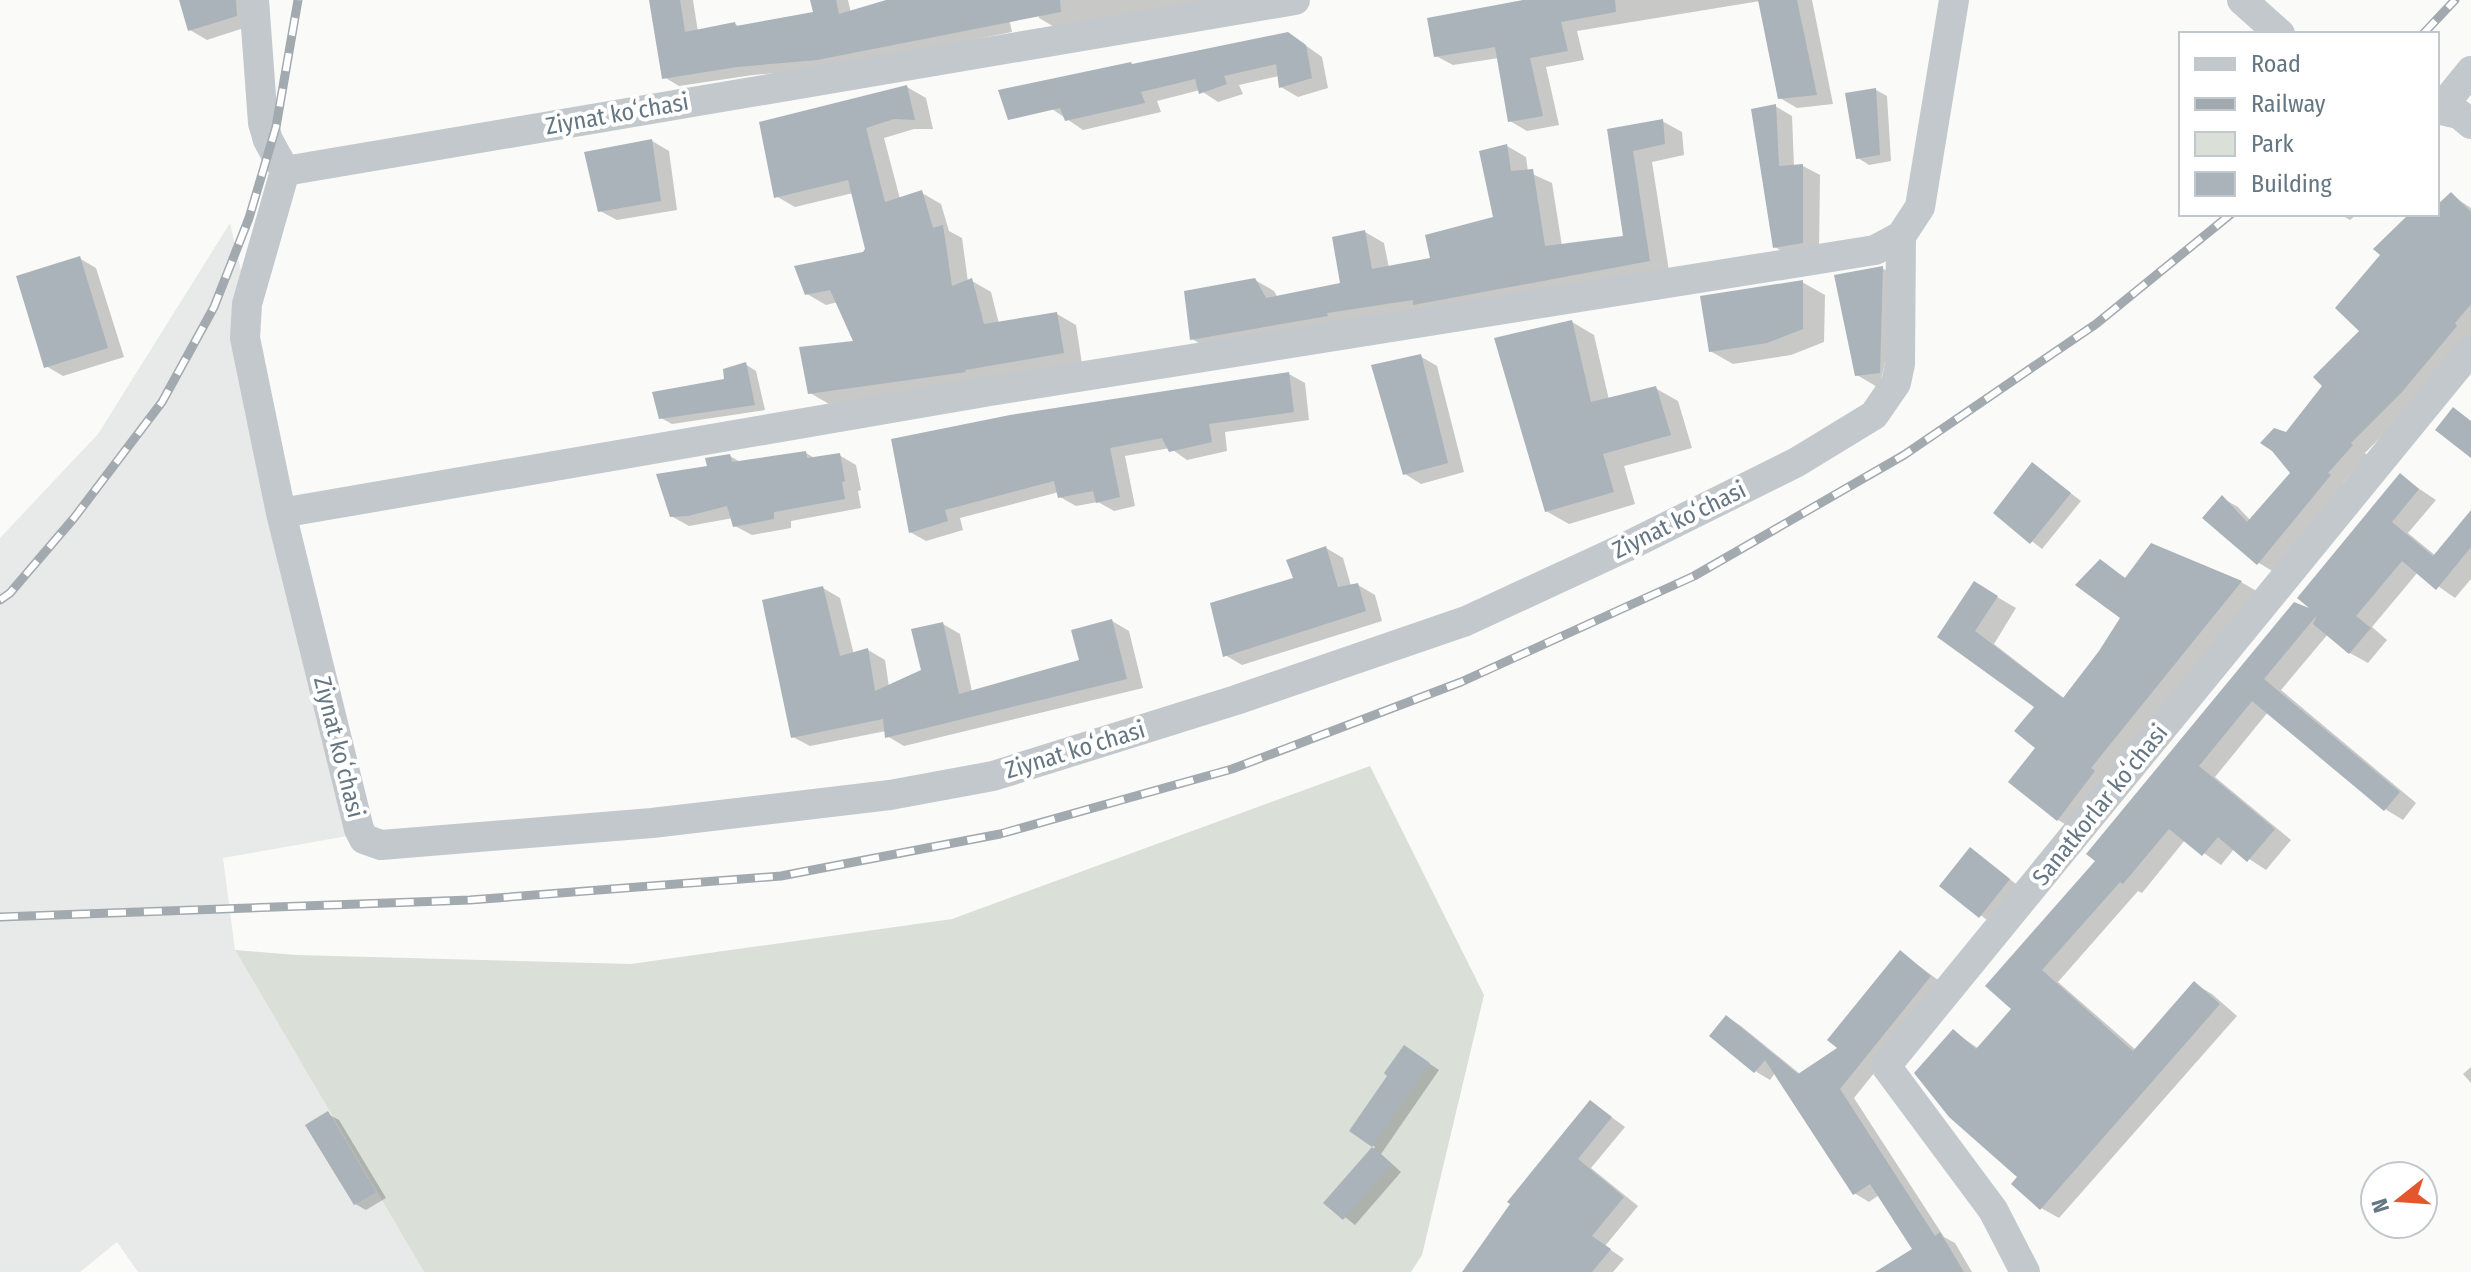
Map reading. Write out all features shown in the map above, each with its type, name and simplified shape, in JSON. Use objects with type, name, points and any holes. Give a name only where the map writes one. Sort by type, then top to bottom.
[{"type":"street","points":[[254,0],[263,123],[268,140],[285,171]]},
{"type":"street","name":"Ziynat koʻchasi","points":[[1295,0],[285,171],[244,318],[245,338],[281,513],[364,839],[372,843],[431,843],[636,824],[890,795],[993,776],[1236,700],[1466,621],[1626,547],[1797,462],[1874,415],[1896,383],[1901,344],[1901,236]]},
{"type":"street","points":[[281,513],[1005,389],[1875,250],[1901,236],[1920,207],[1954,0]]},
{"type":"street","points":[[2242,0],[2278,32]]},
{"type":"street","points":[[2471,71],[2439,109],[2459,114],[2471,124]]},
{"type":"street","name":"Sanatkorlar koʻchasi","points":[[2025,1272],[1993,1210],[1886,1066],[2471,350]]},
{"type":"shaded area","points":[[230,223],[370,832],[223,858],[235,950],[424,1272],[138,1272],[117,1242],[80,1272],[0,1272],[0,538],[98,434]]},
{"type":"green space","points":[[1370,766],[1484,995],[1422,1255],[1411,1272],[424,1272],[235,950],[296,955],[631,964],[952,919]]},
{"type":"building","points":[[179,0],[236,0],[237,16],[188,31]]},
{"type":"building","points":[[649,0],[680,0],[685,32],[813,12],[810,0],[836,0],[839,14],[886,0],[1060,0],[1061,12],[817,60],[737,67],[662,79]]},
{"type":"building","points":[[1523,0],[1615,0],[1616,12],[1561,22],[1568,51],[1530,58],[1543,116],[1508,122],[1495,47],[1434,57],[1427,18]]},
{"type":"building","points":[[1758,0],[1797,0],[1817,95],[1778,99]]},
{"type":"building","points":[[1288,32],[1306,45],[1312,78],[1279,88],[1276,64],[1224,76],[1227,84],[1199,94],[1195,79],[1141,92],[1145,103],[1065,121],[1060,108],[1008,120],[998,90],[1131,62]]},
{"type":"building","points":[[907,85],[915,120],[894,119],[866,128],[885,202],[922,190],[933,228],[943,225],[952,286],[972,278],[984,324],[1057,312],[1064,353],[966,372],[808,394],[799,347],[853,341],[830,290],[805,295],[794,266],[863,252],[865,249],[848,180],[774,198],[759,122]]},
{"type":"building","points":[[1876,88],[1880,155],[1856,159],[1845,93]]},
{"type":"building","points":[[1776,104],[1779,166],[1803,164],[1803,243],[1773,248],[1751,109]]},
{"type":"building","points":[[1663,119],[1665,144],[1633,151],[1650,261],[1413,305],[1413,300],[1327,313],[1328,316],[1190,340],[1184,291],[1255,278],[1266,298],[1340,283],[1332,237],[1365,230],[1372,269],[1430,258],[1425,235],[1493,217],[1479,151],[1507,144],[1511,171],[1533,169],[1545,246],[1623,236],[1607,129]]},
{"type":"building","points":[[652,139],[661,201],[598,212],[584,152]]},
{"type":"building","points":[[2451,192],[2471,212],[2471,304],[2455,323],[2457,326],[2402,392],[2351,443],[2353,445],[2328,473],[2331,475],[2257,565],[2202,518],[2222,495],[2247,522],[2290,473],[2272,451],[2260,443],[2274,428],[2286,432],[2322,386],[2313,377],[2359,331],[2335,308],[2380,255],[2373,249],[2407,216],[2439,216],[2439,203]]},
{"type":"building","points":[[80,256],[108,348],[44,368],[16,276]]},
{"type":"building","points":[[1883,266],[1880,373],[1855,376],[1834,275]]},
{"type":"building","points":[[1803,280],[1803,329],[1767,343],[1709,352],[1700,296]]},
{"type":"building","points":[[1572,320],[1591,402],[1656,386],[1671,435],[1603,454],[1614,492],[1545,512],[1494,338]]},
{"type":"building","points":[[1421,354],[1448,463],[1403,475],[1371,365]]},
{"type":"building","points":[[746,362],[755,405],[659,419],[652,392],[724,379],[723,369]]},
{"type":"building","points":[[1289,372],[1294,412],[1209,424],[1212,442],[1169,452],[1162,438],[1110,448],[1120,497],[1096,503],[1093,491],[1058,498],[1054,481],[945,510],[948,521],[909,533],[891,439],[1010,415]]},
{"type":"building","points":[[2453,407],[2471,421],[2471,458],[2435,430]]},
{"type":"building","points":[[806,451],[807,458],[840,453],[845,499],[774,512],[774,519],[733,527],[727,506],[688,516],[670,517],[656,474],[707,466],[705,458],[730,454],[732,462]]},
{"type":"building","points":[[2032,462],[2071,493],[2030,544],[1993,513]]},
{"type":"building","points":[[2400,473],[2419,489],[2392,522],[2433,556],[2471,510],[2471,547],[2436,590],[2402,561],[2356,616],[2371,628],[2349,654],[2313,624],[2317,615],[2264,679],[2400,792],[2384,811],[2252,701],[2199,766],[2275,829],[2247,862],[2218,837],[2202,856],[2169,829],[2123,884],[2120,882],[2042,970],[2133,1051],[2194,981],[2220,1004],[2040,1210],[2011,1184],[2017,1177],[1949,1117],[1914,1073],[1953,1029],[1976,1049],[2011,1009],[1985,986],[2095,861],[2086,854],[2294,602],[2309,608],[2297,598]]},
{"type":"building","points":[[2151,543],[2242,581],[2091,768],[2095,771],[2057,821],[2008,782],[2035,748],[2014,731],[2034,707],[1937,637],[1974,581],[1998,596],[1975,631],[2063,698],[2120,618],[2075,585],[2100,559],[2125,578]]},
{"type":"building","points":[[1326,546],[1338,587],[1358,583],[1366,611],[1223,657],[1210,603],[1293,578],[1286,560]]},
{"type":"building","points":[[823,586],[840,656],[868,648],[875,691],[921,670],[911,629],[943,622],[959,694],[1079,660],[1071,630],[1112,619],[1127,679],[885,738],[883,719],[791,738],[762,600]]},
{"type":"building","points":[[1970,847],[2010,879],[1979,918],[1939,886]]},
{"type":"building","points":[[1900,950],[1931,976],[1840,1089],[1935,1236],[1940,1232],[1964,1272],[1875,1272],[1912,1249],[1870,1184],[1853,1195],[1765,1060],[1754,1073],[1709,1036],[1726,1015],[1798,1074],[1837,1048],[1827,1040]]},
{"type":"building","points":[[1404,1045],[1430,1063],[1372,1147],[1349,1131]]},
{"type":"building","points":[[1590,1100],[1612,1117],[1578,1159],[1624,1197],[1592,1236],[1611,1249],[1592,1272],[1462,1272],[1510,1204],[1507,1202]]},
{"type":"building","points":[[328,1111],[376,1192],[354,1205],[305,1125]]},
{"type":"building","points":[[1372,1147],[1392,1164],[1343,1220],[1323,1203]]},
{"type":"railway","points":[[0,600],[10,593],[74,518],[162,402],[214,307],[249,218],[276,127],[298,0]]},
{"type":"railway","points":[[2425,32],[2455,0]]},
{"type":"railway","points":[[0,917],[470,900],[781,876],[1000,834],[1232,769],[1461,682],[1694,576],[1904,455],[2096,324],[2229,216]]}]
